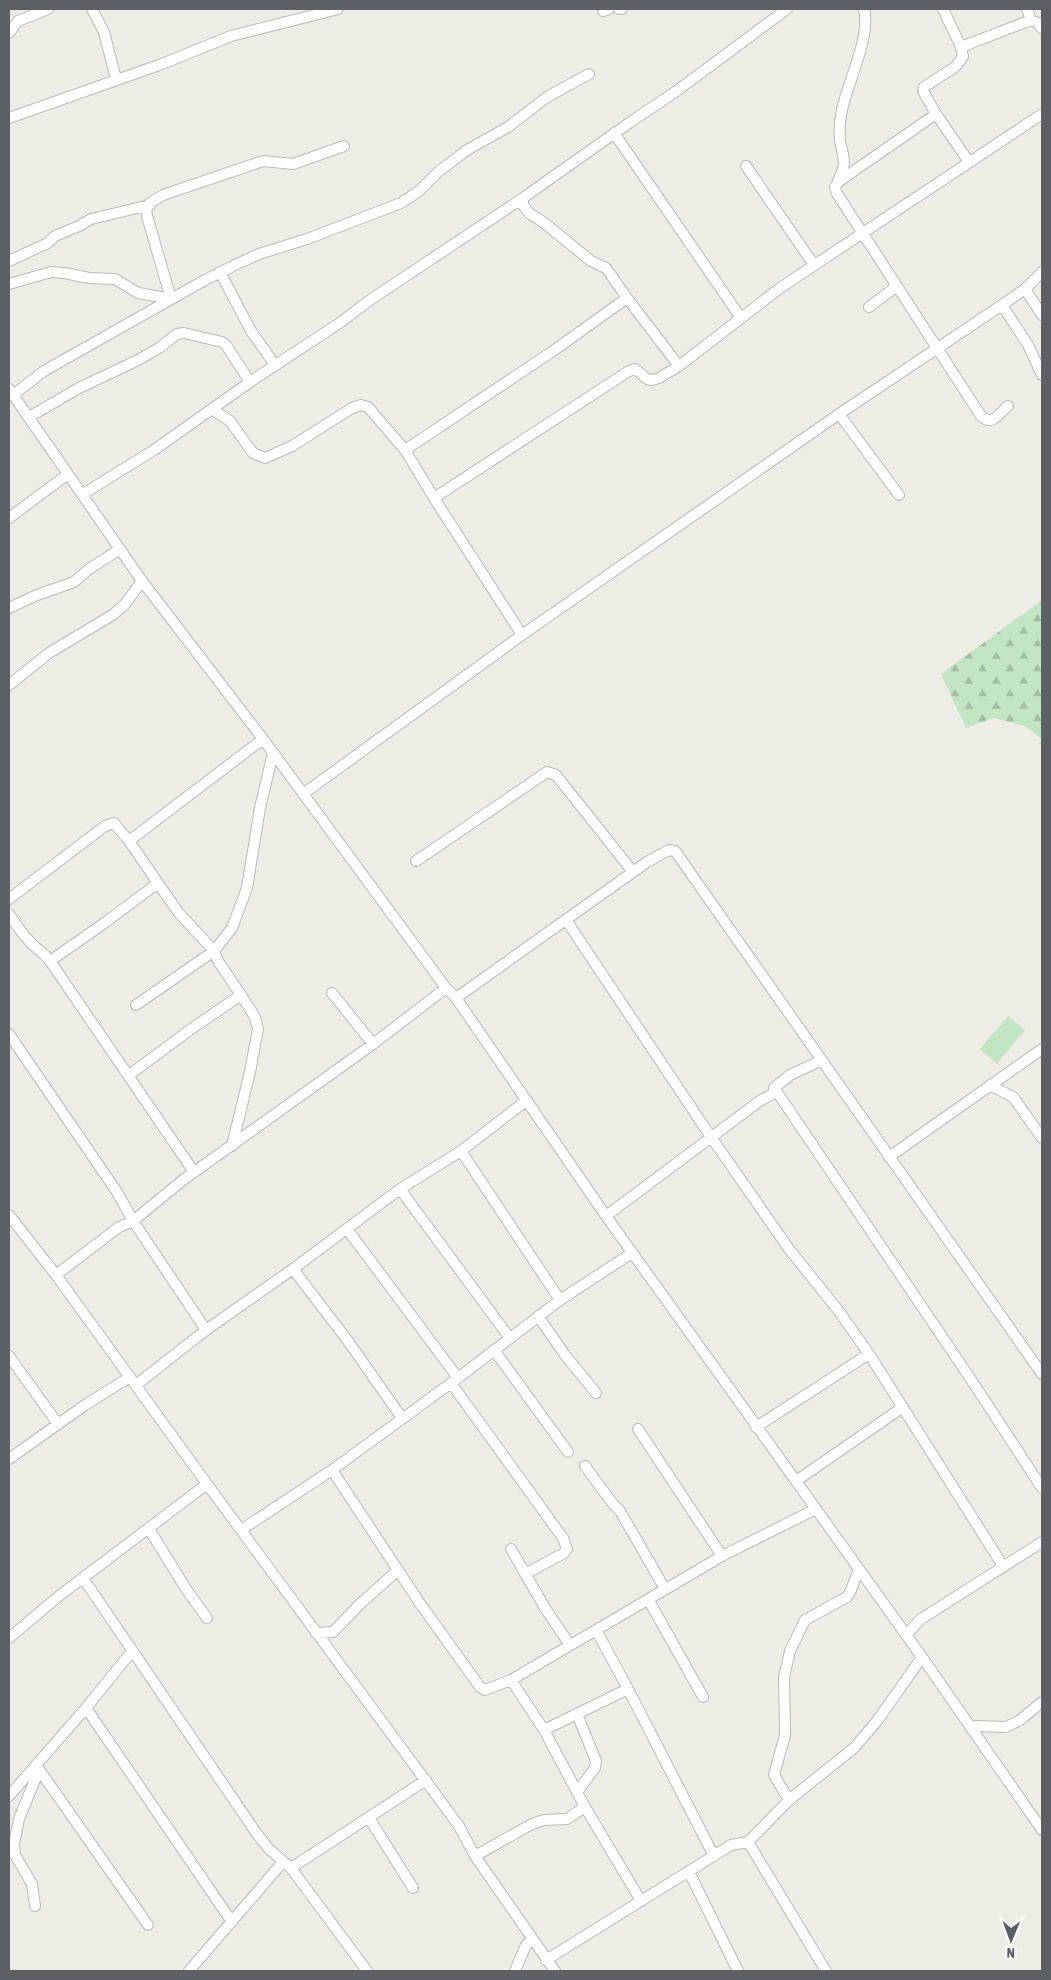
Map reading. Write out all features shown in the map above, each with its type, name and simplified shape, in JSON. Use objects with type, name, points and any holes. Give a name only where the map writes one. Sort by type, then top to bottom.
[{"type":"street","points":[[9,33],[18,21],[48,9]]},
{"type":"street","points":[[92,9],[104,32],[116,80]]},
{"type":"street","points":[[9,118],[162,64],[244,32],[338,9]]},
{"type":"street","points":[[82,494],[154,450],[274,365],[523,198],[678,90],[787,9]]},
{"type":"street","points":[[864,9],[866,17],[863,40],[842,109],[840,140],[845,160],[843,172],[835,187],[836,192],[938,348],[967,396],[984,419],[992,420],[1008,406]]},
{"type":"street","points":[[943,9],[961,46],[963,57],[961,61],[923,89],[936,114],[969,162]]},
{"type":"street","points":[[1027,9],[1030,20],[1042,28]]},
{"type":"street","points":[[961,46],[1030,20]]},
{"type":"street","points":[[590,74],[553,93],[508,127],[467,150],[444,167],[419,191],[401,203],[316,236],[259,254],[220,272],[44,371],[11,392],[142,581],[263,739],[446,988],[456,998],[632,1254],[922,1657],[1042,1830]]},
{"type":"street","points":[[838,182],[936,114]]},
{"type":"street","points":[[434,498],[622,375],[635,369],[647,379],[652,380],[679,366],[780,288],[1042,114]]},
{"type":"street","points":[[614,133],[741,318]]},
{"type":"street","points":[[168,300],[147,216],[146,208],[150,203],[163,195],[263,161],[293,164],[344,146]]},
{"type":"street","points":[[746,166],[814,266]]},
{"type":"street","points":[[523,198],[523,205],[529,213],[543,222],[591,262],[606,268],[679,366]]},
{"type":"street","points":[[9,261],[48,243],[56,236],[91,219],[150,205]]},
{"type":"street","points":[[9,284],[51,272],[64,273],[89,278],[115,279],[138,293],[168,300]]},
{"type":"street","points":[[220,272],[251,331],[274,365]]},
{"type":"street","points":[[303,794],[522,635],[839,414],[1002,305],[1025,288],[1042,272]]},
{"type":"street","points":[[869,307],[897,286]]},
{"type":"street","points":[[1025,288],[1042,315]]},
{"type":"street","points":[[405,450],[553,351],[627,298]]},
{"type":"street","points":[[1002,305],[1028,344],[1042,375]]},
{"type":"street","points":[[29,417],[79,388],[138,360],[159,348],[177,334],[184,333],[222,342],[226,345],[250,382]]},
{"type":"street","points":[[213,410],[230,421],[253,453],[260,458],[268,457],[292,446],[346,411],[361,405],[368,407],[405,450],[522,635]]},
{"type":"street","points":[[839,414],[899,495]]},
{"type":"street","points":[[9,518],[68,474]]},
{"type":"street","points":[[9,608],[37,595],[74,582],[89,569],[120,549]]},
{"type":"street","points":[[9,685],[49,652],[114,614],[142,581]]},
{"type":"street","points":[[129,841],[263,739]]},
{"type":"street","points":[[136,1005],[214,951],[232,928],[247,888],[260,808],[273,753]]},
{"type":"street","points":[[416,861],[547,772],[556,775],[633,872]]},
{"type":"street","points":[[9,898],[109,824],[116,825],[178,912],[214,951],[218,961],[255,1017],[258,1029],[250,1072],[232,1146]]},
{"type":"street","points":[[456,998],[633,872],[669,850],[677,852],[1042,1374]]},
{"type":"street","points":[[50,961],[158,883]]},
{"type":"street","points":[[9,914],[24,935],[50,961],[194,1172]]},
{"type":"street","points":[[566,920],[711,1137],[790,1249],[838,1310],[868,1354],[1003,1566]]},
{"type":"street","points":[[56,1275],[114,1231],[133,1222],[194,1172],[374,1044],[446,988]]},
{"type":"street","points":[[332,993],[374,1044]]},
{"type":"street","points":[[129,1075],[241,995]]},
{"type":"street","points":[[9,1034],[117,1192],[133,1222],[206,1330]]},
{"type":"street","points":[[889,1157],[1042,1049]]},
{"type":"street","points":[[822,1060],[782,1080],[774,1088],[1042,1488]]},
{"type":"street","points":[[990,1085],[1013,1098],[1042,1138]]},
{"type":"street","points":[[606,1216],[761,1100],[777,1092]]},
{"type":"street","points":[[9,1459],[85,1404],[133,1381],[293,1269],[400,1189],[461,1152],[527,1100]]},
{"type":"street","points":[[461,1152],[560,1300]]},
{"type":"street","points":[[400,1189],[509,1337]]},
{"type":"street","points":[[9,1217],[56,1275],[316,1633],[426,1780],[459,1826],[475,1856],[555,1971]]},
{"type":"street","points":[[347,1228],[563,1538],[566,1546],[564,1553],[525,1574]]},
{"type":"street","points":[[241,1530],[332,1470],[560,1300],[632,1254]]},
{"type":"street","points":[[293,1269],[348,1341],[402,1418]]},
{"type":"street","points":[[538,1316],[565,1355],[596,1393]]},
{"type":"street","points":[[494,1350],[568,1452]]},
{"type":"street","points":[[756,1426],[868,1354]]},
{"type":"street","points":[[9,1356],[58,1424]]},
{"type":"street","points":[[796,1481],[903,1407]]},
{"type":"street","points":[[638,1429],[722,1556]]},
{"type":"street","points":[[585,1466],[620,1511],[665,1589]]},
{"type":"street","points":[[332,1470],[398,1570],[483,1690],[488,1690],[511,1680],[722,1556],[816,1509]]},
{"type":"street","points":[[9,1638],[83,1578],[207,1484]]},
{"type":"street","points":[[149,1529],[188,1592],[207,1618]]},
{"type":"street","points":[[906,1635],[921,1619],[1042,1542]]},
{"type":"street","points":[[510,1549],[570,1645]]},
{"type":"street","points":[[316,1633],[333,1632],[372,1592],[398,1570]]},
{"type":"street","points":[[789,1800],[774,1775],[786,1728],[784,1717],[785,1667],[790,1651],[805,1620],[847,1597],[852,1590],[859,1570]]},
{"type":"street","points":[[83,1578],[257,1834],[269,1849],[287,1865],[367,1971]]},
{"type":"street","points":[[648,1599],[703,1697]]},
{"type":"street","points":[[596,1630],[714,1856]]},
{"type":"street","points":[[9,1796],[38,1768],[132,1651]]},
{"type":"street","points":[[546,1960],[730,1845],[748,1842],[789,1800],[820,1777],[866,1736],[922,1657]]},
{"type":"street","points":[[511,1680],[544,1730],[584,1807],[641,1901]]},
{"type":"street","points":[[544,1730],[628,1689]]},
{"type":"street","points":[[973,1730],[976,1726],[1006,1727],[1013,1725],[1042,1702]]},
{"type":"street","points":[[86,1708],[232,1922]]},
{"type":"street","points":[[577,1714],[596,1761],[594,1768],[577,1792]]},
{"type":"street","points":[[35,1906],[32,1884],[15,1855],[14,1844],[19,1819],[36,1783],[38,1768]]},
{"type":"street","points":[[38,1768],[148,1926]]},
{"type":"street","points":[[189,1971],[232,1922],[287,1865],[369,1818],[426,1780]]},
{"type":"street","points":[[475,1856],[532,1824],[544,1820],[567,1818],[584,1807]]},
{"type":"street","points":[[369,1818],[413,1888]]},
{"type":"street","points":[[748,1842],[826,1971]]},
{"type":"street","points":[[689,1872],[738,1971]]},
{"type":"street","points":[[515,1971],[526,1945],[533,1940]]},
{"type":"green space","points":[[1042,600],[1042,739],[1025,726],[994,718],[966,728],[941,674]]},
{"type":"green space","points":[[1008,1016],[1025,1030],[997,1064],[980,1049]]}]
